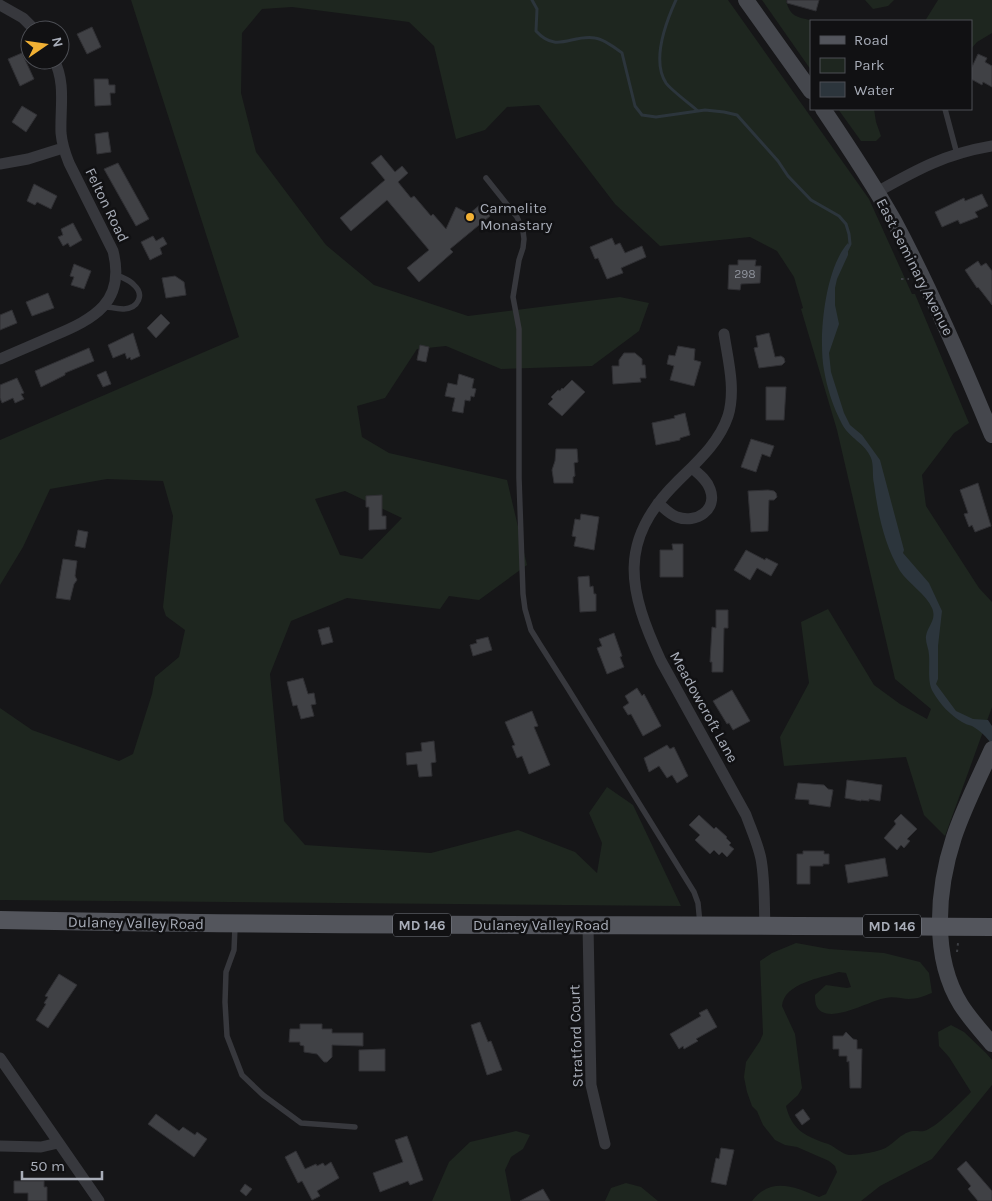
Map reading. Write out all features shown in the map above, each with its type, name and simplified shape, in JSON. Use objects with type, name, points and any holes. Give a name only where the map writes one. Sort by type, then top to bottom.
[{"type":"main road","name":"Dulaney Valley Road","points":[[0,920],[235,925],[992,928]]},
{"type":"street","points":[[746,0],[810,91]]},
{"type":"street","points":[[0,5],[25,20]]},
{"type":"street","name":"Felton Road","points":[[0,358],[79,325],[94,316],[111,297],[117,275],[113,251],[63,148],[61,81],[57,70]]},
{"type":"street","name":"East Seminary Avenue","points":[[824,110],[877,192],[928,287],[950,334],[992,435]]},
{"type":"street","points":[[877,192],[930,163],[957,154],[992,146]]},
{"type":"street","points":[[0,164],[28,159],[63,148]]},
{"type":"street","name":"Meadowcroft Lane","points":[[724,334],[731,384],[728,416],[720,433],[692,468],[658,503],[646,520],[638,537],[634,578],[641,614],[661,661],[746,815],[761,859],[764,881],[764,926]]},
{"type":"street","points":[[658,503],[675,517],[686,520],[695,520],[703,515],[712,500],[711,491],[707,482],[692,468]]},
{"type":"street","points":[[992,749],[952,843],[944,886],[940,927],[943,961],[956,995],[965,1011],[992,1044]]},
{"type":"street","name":"Stratford Court","points":[[588,925],[591,1085],[604,1144]]},
{"type":"street","points":[[0,1058],[99,1201]]},
{"type":"street","points":[[0,1146],[41,1147],[58,1143]]},
{"type":"lane","points":[[945,110],[957,154]]},
{"type":"lane","points":[[486,178],[517,217],[524,239],[517,268],[514,297],[519,329],[519,478],[525,610],[531,630],[694,892],[698,903],[700,926]]},
{"type":"lane","points":[[104,307],[124,309],[136,305],[139,301],[139,291],[135,286],[117,275]]},
{"type":"lane","points":[[235,925],[234,950],[226,972],[225,1002],[227,1036],[242,1076],[263,1095],[301,1123],[355,1127]]},
{"type":"path","points":[[954,957],[958,950],[958,943]]},
{"type":"green space","points":[[131,0],[728,0],[869,199],[912,294],[915,294],[969,423],[954,433],[922,475],[926,506],[979,588],[992,602],[992,707],[945,836],[924,815],[906,757],[784,766],[780,737],[809,683],[801,622],[828,609],[874,685],[900,704],[927,719],[931,709],[895,679],[837,430],[801,309],[803,308],[794,277],[777,251],[750,237],[660,246],[615,204],[539,105],[507,107],[485,130],[456,139],[434,46],[409,22],[292,7],[262,9],[242,33],[241,93],[256,152],[326,245],[374,285],[468,316],[620,297],[649,303],[639,331],[592,366],[501,369],[446,346],[417,349],[385,398],[357,406],[362,437],[389,453],[507,480],[527,565],[479,600],[449,596],[440,609],[347,598],[291,621],[270,674],[284,821],[305,845],[431,853],[518,830],[575,852],[597,873],[602,843],[589,813],[607,787],[633,805],[681,906],[0,900],[0,708],[32,730],[119,761],[133,754],[152,694],[155,677],[179,657],[185,630],[166,616],[163,607],[173,516],[163,481],[107,479],[50,489],[23,547],[0,585],[0,440],[239,337]],"holes":[[[345,491],[402,518],[362,559],[340,555],[315,499]]]},
{"type":"green space","points":[[762,0],[786,0],[792,14],[810,20],[810,69]]},
{"type":"green space","points":[[865,0],[894,0],[888,6],[873,9]]},
{"type":"green space","points":[[938,0],[992,0],[992,33],[977,42],[972,48],[972,20],[926,20]]},
{"type":"green space","points":[[839,110],[874,110],[881,136],[876,141],[861,141]]},
{"type":"green space","points":[[796,943],[829,949],[884,953],[920,962],[929,973],[932,993],[912,999],[886,998],[850,1010],[830,1014],[822,1012],[817,1007],[815,995],[826,985],[851,987],[846,973],[839,972],[814,979],[789,992],[784,998],[782,1006],[795,1034],[802,1088],[798,1095],[786,1106],[795,1126],[805,1134],[846,1154],[853,1155],[884,1149],[906,1133],[924,1131],[935,1125],[971,1092],[949,1057],[939,1046],[938,1032],[951,1025],[964,1032],[992,1060],[992,1085],[932,1159],[880,1186],[861,1201],[752,1201],[759,1193],[775,1186],[792,1187],[819,1197],[826,1194],[837,1172],[835,1166],[829,1161],[775,1140],[763,1125],[757,1111],[752,1106],[744,1077],[746,1062],[763,1034],[760,961],[772,953]]},
{"type":"green space","points":[[516,1131],[530,1135],[523,1149],[511,1157],[505,1170],[511,1201],[432,1201],[449,1162],[470,1142]]},
{"type":"green space","points":[[626,1183],[641,1187],[658,1201],[605,1201],[611,1188]]},
{"type":"water","points":[[848,243],[848,255],[835,288],[835,305],[839,324],[829,353],[831,372],[844,413],[850,425],[862,435],[880,460],[904,550],[903,553],[929,583],[942,611],[938,646],[938,679],[936,684],[956,711],[973,719],[988,720],[992,726],[992,744],[978,730],[949,713],[931,688],[926,638],[933,619],[932,608],[926,598],[903,576],[894,561],[880,518],[871,458],[865,448],[845,429],[829,391],[822,356],[825,304],[834,269],[840,254]]},
{"type":"building","points":[[787,0],[819,0],[816,11],[787,3]]},
{"type":"building","points":[[92,27],[101,47],[87,54],[77,34]]},
{"type":"building","points":[[20,54],[20,70],[30,70],[34,79],[20,86],[8,59]]},
{"type":"building","points":[[978,54],[987,58],[985,62],[992,66],[992,87],[983,82],[982,85],[972,80],[972,67]]},
{"type":"building","points":[[94,79],[108,79],[109,85],[115,85],[115,93],[110,93],[111,105],[95,106]]},
{"type":"building","points":[[22,106],[37,115],[26,132],[12,122]]},
{"type":"building","points":[[108,132],[111,152],[97,154],[95,134]]},
{"type":"building","name":"Carmelite Monastary","points":[[381,155],[395,172],[402,166],[408,173],[398,182],[411,198],[414,196],[431,216],[433,214],[446,229],[456,207],[469,214],[481,204],[490,216],[450,249],[453,252],[419,282],[407,268],[429,250],[387,200],[351,231],[340,218],[385,180],[371,163]]},
{"type":"building","points":[[118,163],[149,219],[136,226],[104,169]]},
{"type":"building","points":[[34,184],[57,196],[51,209],[37,202],[35,205],[27,201]]},
{"type":"building","points":[[982,194],[988,206],[975,212],[978,217],[960,224],[958,220],[942,227],[935,212],[964,198],[965,201]]},
{"type":"building","points":[[73,223],[82,240],[70,247],[68,243],[63,246],[58,237],[63,235],[61,229]]},
{"type":"building","points":[[153,236],[156,241],[163,237],[167,244],[160,248],[162,254],[150,260],[141,242]]},
{"type":"building","points":[[612,238],[615,245],[620,243],[625,253],[642,246],[646,257],[621,268],[623,273],[607,279],[598,258],[595,259],[590,247]]},
{"type":"building","points":[[738,260],[756,260],[755,266],[761,266],[760,283],[741,284],[740,290],[728,289],[729,265],[738,265]]},
{"type":"building","points":[[978,261],[981,266],[986,263],[992,271],[992,305],[965,270]]},
{"type":"building","points":[[74,264],[91,271],[84,289],[71,285],[74,277],[70,276]]},
{"type":"building","points":[[175,276],[184,282],[186,295],[166,298],[162,278]]},
{"type":"building","points":[[48,293],[54,308],[32,316],[26,302]]},
{"type":"building","points":[[12,310],[17,323],[0,330],[0,315]]},
{"type":"building","points":[[161,314],[170,323],[156,338],[147,328]]},
{"type":"building","points":[[133,333],[140,356],[131,360],[130,357],[127,359],[125,353],[113,358],[108,345]]},
{"type":"building","points":[[769,333],[775,357],[781,356],[785,362],[782,365],[759,368],[754,348],[758,347],[756,336]]},
{"type":"building","points":[[420,345],[429,347],[426,362],[417,360]]},
{"type":"building","points":[[678,346],[695,349],[694,360],[701,362],[694,386],[670,380],[674,366],[667,364],[669,355],[675,356]]},
{"type":"building","points":[[89,348],[94,361],[65,373],[65,375],[41,387],[35,371]]},
{"type":"building","points":[[624,353],[635,353],[642,359],[642,365],[645,365],[646,378],[640,378],[641,382],[613,384],[612,366],[619,366],[619,360]]},
{"type":"building","points":[[106,371],[111,384],[103,387],[97,375]]},
{"type":"building","points":[[459,374],[474,379],[472,388],[476,389],[474,397],[471,396],[470,401],[465,400],[463,413],[452,411],[455,398],[445,396],[448,383],[457,385]]},
{"type":"building","points":[[17,378],[24,393],[21,394],[24,399],[15,403],[13,398],[2,403],[0,385]]},
{"type":"building","points":[[572,380],[585,392],[562,416],[548,404],[553,399],[551,397],[558,390],[563,389]]},
{"type":"building","points":[[766,387],[786,387],[784,420],[766,420]]},
{"type":"building","points":[[685,413],[690,435],[680,438],[680,440],[656,445],[652,423],[675,418],[674,416]]},
{"type":"building","points":[[751,439],[774,446],[770,457],[762,454],[756,472],[741,467]]},
{"type":"building","points":[[556,449],[577,449],[578,462],[574,463],[575,476],[573,477],[573,483],[554,483],[552,470]]},
{"type":"building","points":[[978,483],[991,526],[975,532],[972,525],[969,527],[964,514],[968,513],[960,490]]},
{"type":"building","points":[[748,491],[774,491],[777,497],[774,500],[769,500],[768,531],[751,532]]},
{"type":"building","points":[[382,495],[382,516],[386,516],[386,529],[369,530],[369,507],[366,507],[366,496]]},
{"type":"building","points":[[581,514],[599,517],[594,550],[574,546],[576,537],[572,536],[575,519],[580,520]]},
{"type":"building","points":[[78,530],[88,532],[85,548],[75,546]]},
{"type":"building","points":[[672,544],[683,544],[683,577],[660,577],[660,550],[673,550]]},
{"type":"building","points":[[746,550],[765,560],[766,558],[778,564],[771,576],[757,568],[750,580],[734,570]]},
{"type":"building","points":[[63,559],[77,561],[75,576],[77,580],[74,584],[70,600],[56,598]]},
{"type":"building","points":[[589,576],[590,587],[593,586],[594,594],[596,594],[596,611],[580,612],[578,577]]},
{"type":"building","points":[[716,610],[728,610],[728,628],[724,628],[723,672],[712,672],[712,662],[710,662],[712,627],[716,628]]},
{"type":"building","points":[[329,627],[333,642],[322,645],[318,630]]},
{"type":"building","points":[[614,633],[624,667],[607,674],[597,648],[602,646],[599,639]]},
{"type":"building","points":[[488,637],[492,650],[473,656],[470,645],[477,643],[476,640]]},
{"type":"building","points":[[303,678],[308,694],[314,693],[316,704],[311,705],[314,716],[301,719],[297,705],[293,706],[287,682]]},
{"type":"building","points":[[637,688],[642,696],[644,694],[661,726],[643,736],[631,714],[628,715],[623,707],[629,703],[625,696]]},
{"type":"building","points":[[732,690],[750,721],[733,730],[729,723],[727,724],[713,701]]},
{"type":"building","points":[[532,711],[538,726],[534,727],[550,765],[529,774],[522,756],[517,758],[512,746],[515,745],[505,722]]},
{"type":"building","points":[[434,741],[436,762],[431,763],[432,776],[419,777],[417,764],[407,765],[406,753],[422,751],[421,743]]},
{"type":"building","points":[[667,745],[670,749],[674,747],[688,776],[677,783],[672,775],[667,778],[659,766],[649,772],[644,758]]},
{"type":"building","points":[[847,780],[882,785],[880,801],[869,799],[869,801],[861,801],[845,798]]},
{"type":"building","points":[[798,783],[824,785],[828,789],[833,790],[830,807],[809,804],[809,800],[795,799]]},
{"type":"building","points":[[901,814],[917,829],[907,839],[910,841],[904,848],[901,845],[897,850],[884,838],[896,824],[894,821]]},
{"type":"building","points":[[699,815],[714,829],[716,827],[731,843],[729,845],[734,849],[727,857],[722,852],[719,855],[714,850],[710,854],[695,840],[700,835],[689,825]]},
{"type":"building","points":[[803,851],[824,851],[824,854],[829,854],[829,864],[810,866],[810,884],[797,884],[797,854],[803,854]]},
{"type":"building","points":[[885,858],[888,876],[848,883],[845,865]]},
{"type":"building","points":[[59,974],[77,985],[48,1028],[36,1020],[46,1004],[44,1003],[48,997],[45,996]]},
{"type":"building","points":[[707,1009],[717,1027],[696,1039],[698,1041],[684,1049],[683,1046],[679,1049],[670,1034],[701,1016],[699,1013]]},
{"type":"building","points":[[480,1022],[488,1042],[491,1041],[502,1070],[487,1075],[471,1025]]},
{"type":"building","points":[[300,1024],[322,1024],[322,1029],[332,1029],[332,1033],[363,1033],[363,1046],[332,1045],[332,1057],[327,1062],[324,1062],[317,1054],[304,1052],[304,1046],[300,1045],[300,1042],[289,1042],[290,1029],[300,1029]]},
{"type":"building","points":[[846,1032],[853,1039],[857,1040],[857,1049],[862,1049],[861,1088],[850,1088],[849,1061],[847,1062],[847,1056],[839,1056],[839,1049],[833,1049],[833,1036],[843,1036]]},
{"type":"building","points":[[385,1049],[385,1071],[359,1071],[359,1050]]},
{"type":"building","points":[[803,1109],[810,1119],[802,1125],[795,1115]]},
{"type":"building","points":[[156,1114],[179,1131],[183,1127],[195,1135],[197,1132],[207,1139],[194,1157],[148,1124]]},
{"type":"building","points":[[407,1136],[423,1180],[410,1185],[408,1181],[380,1192],[373,1173],[403,1162],[395,1140]]},
{"type":"building","points":[[721,1148],[734,1150],[726,1185],[711,1182],[716,1158],[719,1159]]},
{"type":"building","points":[[296,1151],[305,1169],[316,1164],[317,1166],[323,1163],[325,1166],[331,1162],[339,1178],[317,1191],[320,1196],[312,1200],[302,1181],[298,1183],[285,1157]]},
{"type":"building","points":[[966,1161],[992,1191],[992,1201],[978,1201],[968,1189],[971,1186],[957,1169]]},
{"type":"building","points":[[14,1181],[44,1181],[44,1187],[47,1187],[47,1201],[28,1201],[28,1193],[14,1193]]},
{"type":"building","points":[[245,1184],[252,1189],[246,1196],[240,1191]]},
{"type":"building","points":[[543,1189],[550,1201],[520,1201]]},
{"type":"waterway","points":[[532,0],[537,9],[536,31],[544,38],[558,42],[586,37],[595,38],[622,53],[635,106],[642,115],[656,117],[705,110],[737,115],[778,161],[788,176],[811,200],[839,216],[846,224],[850,244],[847,250]]},
{"type":"waterway","points":[[676,0],[664,30],[660,52],[662,74],[668,86],[698,111]]},
{"type":"place","name":"Carmelite Monastary","points":[[470,217]]}]
